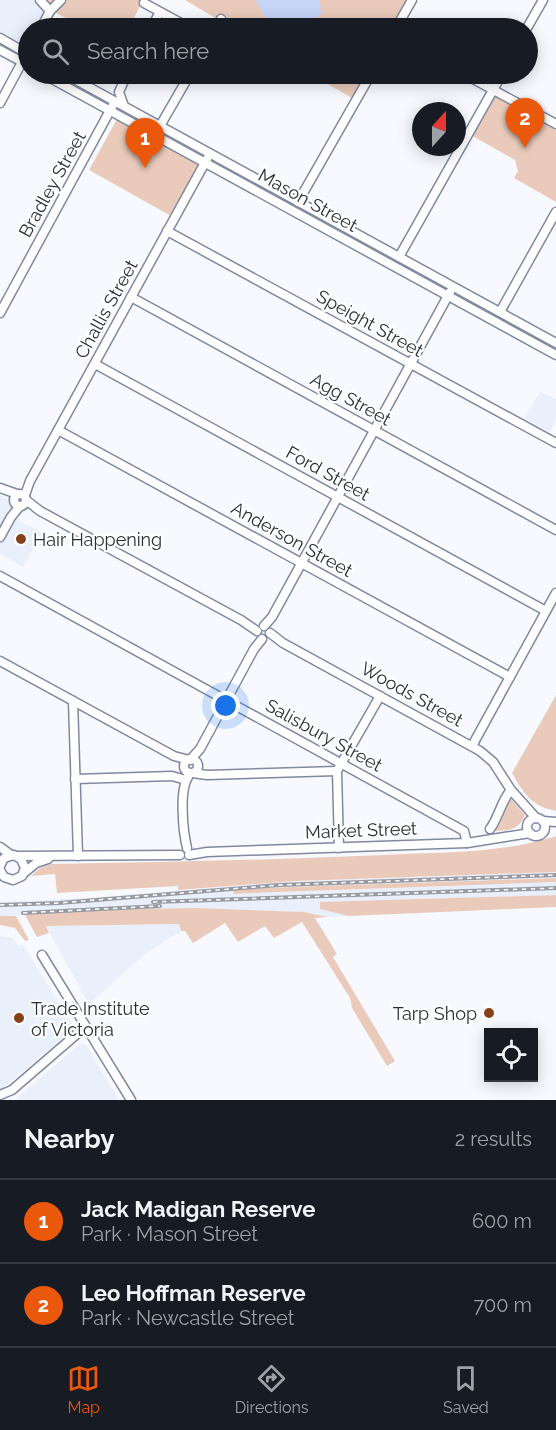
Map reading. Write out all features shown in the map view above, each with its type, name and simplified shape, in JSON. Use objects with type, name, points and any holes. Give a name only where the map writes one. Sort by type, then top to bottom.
[{"type":"street","points":[[40,0],[50,11]]},
{"type":"street","points":[[46,18],[61,0]]},
{"type":"street","points":[[402,18],[412,0]]},
{"type":"street","points":[[533,18],[543,0]]},
{"type":"street","points":[[144,3],[171,18]]},
{"type":"street","points":[[157,18],[160,12]]},
{"type":"street","points":[[0,38],[18,48]]},
{"type":"street","points":[[0,50],[18,60]]},
{"type":"street","points":[[0,103],[18,75]]},
{"type":"street","name":"Mason Street","points":[[61,84],[556,355]]},
{"type":"street","name":"Mason Street","points":[[84,84],[556,343]]},
{"type":"street","points":[[121,84],[120,99],[124,106]]},
{"type":"street","points":[[160,126],[184,84]]},
{"type":"street","points":[[298,202],[365,84]]},
{"type":"street","points":[[482,84],[556,124]]},
{"type":"street","points":[[399,257],[496,84]]},
{"type":"street","name":"Bradley Street","points":[[0,313],[111,111],[114,101]]},
{"type":"street","name":"Challis Street","points":[[0,537],[210,153]]},
{"type":"street","points":[[500,312],[556,212]]},
{"type":"street","name":"Speight Street","points":[[167,231],[556,443]]},
{"type":"street","points":[[184,851],[183,793],[180,783],[453,287]]},
{"type":"street","name":"Agg Street","points":[[131,297],[556,530]]},
{"type":"street","name":"Ford Street","points":[[95,364],[546,611]]},
{"type":"street","name":"Anderson Street","points":[[58,430],[510,677]]},
{"type":"street","name":"Woods Street","points":[[0,488],[472,746],[493,762],[511,790],[525,806],[535,825]]},
{"type":"street","name":"Salisbury Street","points":[[0,576],[227,701],[339,767],[464,831],[467,843]]},
{"type":"street","points":[[472,746],[556,593]]},
{"type":"street","points":[[0,661],[211,775],[339,767]]},
{"type":"street","points":[[339,848],[339,767],[380,696]]},
{"type":"street","points":[[73,701],[78,856]]},
{"type":"street","points":[[75,779],[167,776],[184,779]]},
{"type":"street","points":[[490,829],[501,812],[503,800],[511,790]]},
{"type":"street","name":"Market Street","points":[[14,855],[60,857],[467,843],[516,835],[535,825],[556,822]]},
{"type":"street","name":"Market Street","points":[[535,825],[556,826]]},
{"type":"street","points":[[0,846],[14,855],[24,864],[24,873],[18,879],[11,880],[4,877],[0,869],[3,859],[14,855]]},
{"type":"street","name":"Market Street","points":[[24,873],[41,861],[60,857]]},
{"type":"street","points":[[42,955],[131,1100]]},
{"type":"street","points":[[0,1095],[12,1090],[85,1027]]},
{"type":"shaded area","points":[[0,0],[37,0],[47,11],[43,18],[18,18],[18,41],[0,31]]},
{"type":"shaded area","points":[[42,0],[143,0],[134,18],[66,18],[50,10]]},
{"type":"shaded area","points":[[185,0],[407,0],[396,18],[215,18]]},
{"type":"shaded area","points":[[328,84],[360,84],[352,98]]},
{"type":"shaded area","points":[[495,97],[556,130],[556,202],[514,178],[518,171],[515,160],[471,135]]},
{"type":"shaded area","points":[[117,119],[202,165],[173,217],[89,170]]},
{"type":"shaded area","points":[[540,392],[556,399],[556,420],[550,432],[525,418]]},
{"type":"shaded area","points":[[0,495],[10,501],[13,506],[9,515],[42,533],[23,567],[0,554]]},
{"type":"shaded area","points":[[556,695],[556,811],[540,806],[529,798],[512,773]]},
{"type":"shaded area","points":[[510,798],[525,815],[513,829],[493,831],[502,818]]},
{"type":"shaded area","points":[[556,836],[556,872],[296,881],[178,890],[178,886],[57,893],[55,874],[31,876],[40,868],[51,864],[259,860],[449,852],[514,846]]},
{"type":"shaded area","points":[[556,872],[556,878],[233,889],[234,894],[556,882],[556,895],[320,902],[320,909],[349,916],[328,917],[304,912],[196,908],[0,916],[0,902],[87,898],[296,881]]},
{"type":"shaded area","points":[[556,878],[556,882],[234,894],[233,889]]},
{"type":"shaded area","points":[[556,895],[556,907],[349,916],[320,909],[320,902]]},
{"type":"shaded area","points":[[196,908],[304,912],[328,917],[315,918],[337,954],[333,957],[395,1061],[387,1066],[352,1008],[350,998],[302,922],[274,938],[265,926],[238,942],[225,923],[193,943],[185,931],[181,931],[179,924],[46,926],[49,933],[37,937],[25,915],[94,910]]},
{"type":"shaded area","points":[[0,916],[16,916],[29,940],[25,941],[15,928],[0,925]]},
{"type":"shaded area","points":[[179,924],[181,931],[145,954],[89,1004],[46,926]]},
{"type":"shaded area","points":[[0,936],[13,938],[18,946],[23,945],[75,1028],[0,1090]]},
{"type":"shaded area","points":[[81,1043],[86,1045],[119,1100],[15,1100]]},
{"type":"water","points":[[256,0],[320,0],[321,14],[317,18],[267,18]]},
{"type":"railway","points":[[0,905],[59,903],[279,885],[556,875]]},
{"type":"railway","points":[[153,902],[556,888]]},
{"type":"railway","points":[[23,913],[160,906]]},
{"type":"place","name":"Leo Hoffman Reserve","points":[[525,148]]},
{"type":"place","name":"Jack Madigan Reserve","points":[[145,168]]},
{"type":"place","name":"Hair Happening","points":[[21,539]]},
{"type":"place","name":"Tarp Shop","points":[[489,1013]]},
{"type":"place","name":"Trade Institute of Victoria","points":[[19,1018]]}]
